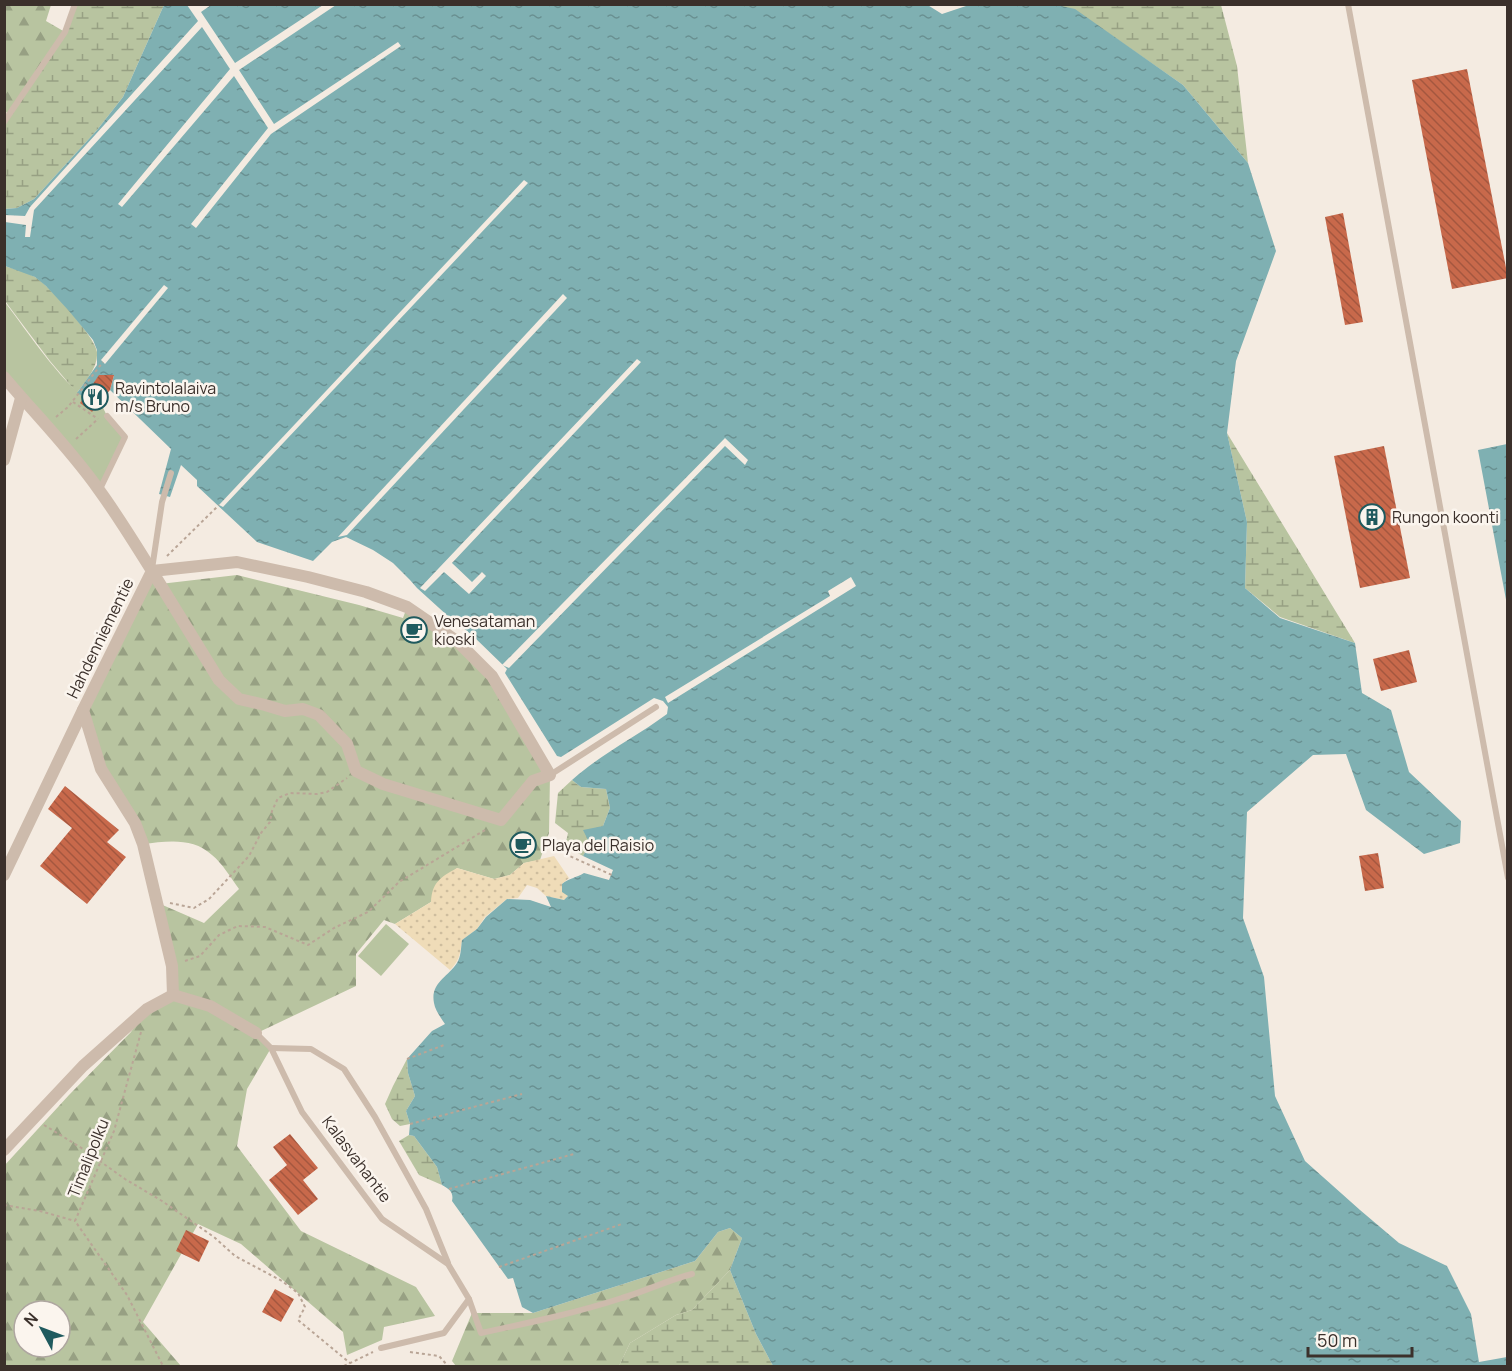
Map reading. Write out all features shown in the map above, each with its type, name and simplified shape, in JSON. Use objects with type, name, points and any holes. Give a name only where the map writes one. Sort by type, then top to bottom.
[{"type":"street","name":"Hahdenniementie","points":[[4,377],[99,489],[152,571],[4,875]]},
{"type":"street","points":[[4,460],[21,398]]},
{"type":"street","points":[[237,562],[366,592],[406,607],[458,642],[492,676],[550,775],[533,782],[501,820],[383,784],[356,771],[347,744],[319,715],[303,709],[285,711],[239,699],[219,680],[152,571],[237,562]]},
{"type":"street","points":[[4,1150],[83,1066],[147,1009],[173,995],[172,966],[143,844],[135,823],[101,769],[83,710]]},
{"type":"street","name":"Kalasvahantie","points":[[173,995],[210,1006],[256,1033]]},
{"type":"lane","points":[[4,122],[65,32],[75,4]]},
{"type":"lane","points":[[1348,4],[1508,879]]},
{"type":"lane","points":[[99,489],[125,437],[107,416]]},
{"type":"lane","points":[[152,571],[162,502],[171,473]]},
{"type":"lane","points":[[550,775],[656,707]]},
{"type":"lane","name":"Kalasvahantie","points":[[256,1033],[271,1048],[302,1112],[381,1220],[448,1264],[469,1299],[481,1333],[537,1322],[622,1298],[692,1274]]},
{"type":"lane","points":[[271,1048],[311,1049],[344,1069],[385,1135],[426,1209],[448,1264]]},
{"type":"lane","points":[[381,1348],[444,1333],[469,1299]]},
{"type":"path","points":[[47,425],[68,407],[104,362]]},
{"type":"path","points":[[66,448],[98,419],[72,402]]},
{"type":"path","points":[[152,571],[219,504]]},
{"type":"path","points":[[158,901],[194,908],[209,899],[249,856],[261,833],[270,822],[278,798],[290,793],[327,792],[356,771]]},
{"type":"path","points":[[172,966],[200,956],[219,935],[238,926],[265,927],[308,945],[334,928],[368,912],[399,882],[501,820]]},
{"type":"path","points":[[565,854],[612,875]]},
{"type":"path","name":"Timalipolku","points":[[147,1009],[114,1131],[75,1221],[127,1295],[163,1366]]},
{"type":"path","points":[[407,1059],[444,1045]]},
{"type":"path","points":[[410,1124],[522,1095]]},
{"type":"path","points":[[34,1118],[162,1201],[214,1237],[235,1256],[282,1281],[298,1293],[305,1307],[298,1320],[350,1363]]},
{"type":"path","points":[[449,1189],[574,1154]]},
{"type":"path","points":[[4,1205],[40,1211],[75,1221]]},
{"type":"path","points":[[499,1267],[622,1224]]},
{"type":"path","points":[[439,1356],[448,1366]]},
{"type":"green space","points":[[5,5],[51,5],[46,21],[65,32],[11,111],[5,113]]},
{"type":"green space","points":[[75,5],[164,5],[123,97],[97,130],[34,199],[17,208],[5,209],[5,122],[65,32]]},
{"type":"green space","points":[[1057,5],[1221,5],[1237,66],[1248,163],[1183,85],[1075,10]]},
{"type":"green space","points":[[5,266],[35,277],[42,282],[71,312],[95,345],[96,363],[77,393],[5,301]]},
{"type":"green space","points":[[4,301],[66,381],[90,402],[96,393],[107,416],[125,437],[99,489],[5,377]]},
{"type":"green space","points":[[1227,433],[1355,643],[1280,617],[1245,588],[1247,522]]},
{"type":"green space","points":[[152,571],[160,584],[237,575],[403,618],[407,607],[492,676],[550,775],[549,833],[540,860],[524,863],[510,875],[494,879],[457,868],[431,902],[395,924],[384,920],[356,954],[356,986],[257,1033],[271,1048],[247,1089],[237,1146],[301,1231],[416,1287],[435,1316],[384,1327],[382,1340],[347,1355],[343,1332],[241,1244],[198,1224],[143,1322],[181,1366],[5,1366],[4,1166],[131,1032],[147,1009],[173,995],[158,903],[204,923],[239,889],[216,858],[197,845],[179,842],[143,844],[101,769],[83,710]]},
{"type":"green space","points":[[572,780],[581,787],[606,789],[610,808],[603,826],[583,856],[565,846],[568,833],[555,823],[558,793]]},
{"type":"green space","points":[[386,924],[409,944],[381,976],[358,956]]},
{"type":"green space","points":[[407,1059],[408,1073],[415,1096],[406,1111],[410,1124],[400,1126],[392,1119],[385,1104]]},
{"type":"green space","points":[[409,1135],[414,1136],[437,1167],[442,1185],[419,1175],[399,1141]]},
{"type":"green space","points":[[730,1228],[742,1238],[730,1270],[692,1310],[676,1315],[630,1343],[619,1366],[456,1366],[452,1361],[472,1313],[533,1313],[695,1261],[718,1232]]},
{"type":"green space","points":[[730,1270],[756,1334],[773,1366],[619,1366],[630,1343],[676,1315],[692,1310]]},
{"type":"sand","points":[[554,856],[569,878],[562,884],[568,896],[564,900],[546,896],[537,888],[527,885],[518,898],[507,899],[485,917],[477,929],[462,940],[459,956],[450,970],[395,924],[431,902],[433,890],[438,881],[457,868],[494,879],[510,875],[524,863]]},
{"type":"water","points":[[926,4],[942,14],[969,5],[1057,5],[1075,9],[1183,85],[1248,163],[1276,251],[1236,361],[1227,433],[1247,522],[1245,588],[1280,618],[1355,643],[1362,693],[1391,710],[1409,772],[1461,821],[1460,843],[1424,854],[1366,810],[1346,754],[1313,755],[1247,812],[1243,918],[1264,977],[1275,1096],[1305,1161],[1399,1243],[1447,1266],[1471,1314],[1479,1362],[1507,1357],[1507,1366],[773,1366],[756,1334],[730,1270],[742,1238],[730,1228],[718,1232],[695,1261],[533,1313],[522,1307],[513,1278],[508,1279],[452,1201],[452,1193],[442,1185],[437,1167],[414,1136],[409,1135],[410,1124],[406,1111],[415,1096],[408,1073],[407,1059],[432,1031],[445,1024],[435,1006],[433,996],[435,990],[458,961],[462,940],[477,929],[486,917],[507,899],[530,900],[551,907],[546,896],[564,900],[568,896],[562,892],[562,884],[584,873],[609,880],[613,870],[583,856],[590,844],[583,830],[603,826],[610,808],[606,789],[581,787],[572,780],[667,714],[668,707],[663,701],[654,698],[561,757],[557,756],[505,673],[507,669],[472,635],[417,588],[393,563],[346,537],[332,542],[313,561],[257,542],[197,486],[197,480],[181,465],[170,497],[159,494],[171,449],[110,390],[114,375],[99,376],[84,397],[77,393],[97,365],[97,350],[93,340],[46,286],[35,277],[5,266],[5,209],[17,208],[34,199],[97,130],[123,97],[164,5]]},
{"type":"water","points":[[1508,444],[1507,605],[1478,450]]},
{"type":"pier","points":[[187,5],[211,5],[201,12],[235,63],[323,5],[336,5],[239,70],[274,124],[398,42],[401,46],[271,134],[196,228],[191,224],[268,128],[234,76],[122,207],[118,204],[230,69],[202,27],[34,210],[30,237],[25,237],[26,225],[5,222],[5,215],[25,216],[30,207],[198,21]]},
{"type":"pier","points":[[524,180],[528,183],[223,507],[219,505]]},
{"type":"pier","points":[[164,285],[168,288],[105,364],[101,360]]},
{"type":"pier","points":[[563,294],[567,298],[347,535],[338,537]]},
{"type":"pier","points":[[637,359],[641,362],[452,563],[472,582],[482,572],[486,576],[469,594],[444,572],[425,591],[420,588]]},
{"type":"pier","points":[[725,438],[748,460],[745,465],[725,446],[509,668],[502,665]]},
{"type":"pier","points":[[851,577],[856,586],[668,703],[665,697],[830,596],[828,591]]},
{"type":"building","points":[[1467,69],[1508,278],[1452,289],[1412,80]]},
{"type":"building","points":[[1343,213],[1363,322],[1345,325],[1325,217]]},
{"type":"building","name":"Ravintolalaiva m/s Bruno","points":[[99,375],[114,375],[110,390],[92,412],[80,403]]},
{"type":"building","name":"Rungon koonti","points":[[1384,446],[1410,578],[1360,588],[1334,456]]},
{"type":"building","name":"Venesataman kioski","points":[[411,618],[426,629],[416,642],[402,630]]},
{"type":"building","points":[[1409,650],[1417,682],[1381,691],[1373,659]]},
{"type":"building","points":[[65,786],[119,830],[107,842],[126,857],[87,904],[40,866],[72,828],[48,809]]},
{"type":"building","points":[[1378,853],[1384,888],[1365,891],[1359,856]]},
{"type":"building","points":[[290,1134],[318,1168],[303,1180],[318,1199],[298,1215],[269,1180],[287,1165],[273,1147]]},
{"type":"building","points":[[186,1230],[209,1241],[199,1262],[176,1251]]},
{"type":"building","points":[[275,1289],[294,1299],[281,1322],[262,1312]]},
{"type":"place","name":"Ravintolalaiva m/s Bruno","points":[[95,397]]},
{"type":"place","name":"Rungon koonti","points":[[1372,517]]},
{"type":"place","name":"Venesataman kioski","points":[[414,630]]},
{"type":"place","name":"Playa del Raisio","points":[[523,845]]}]
